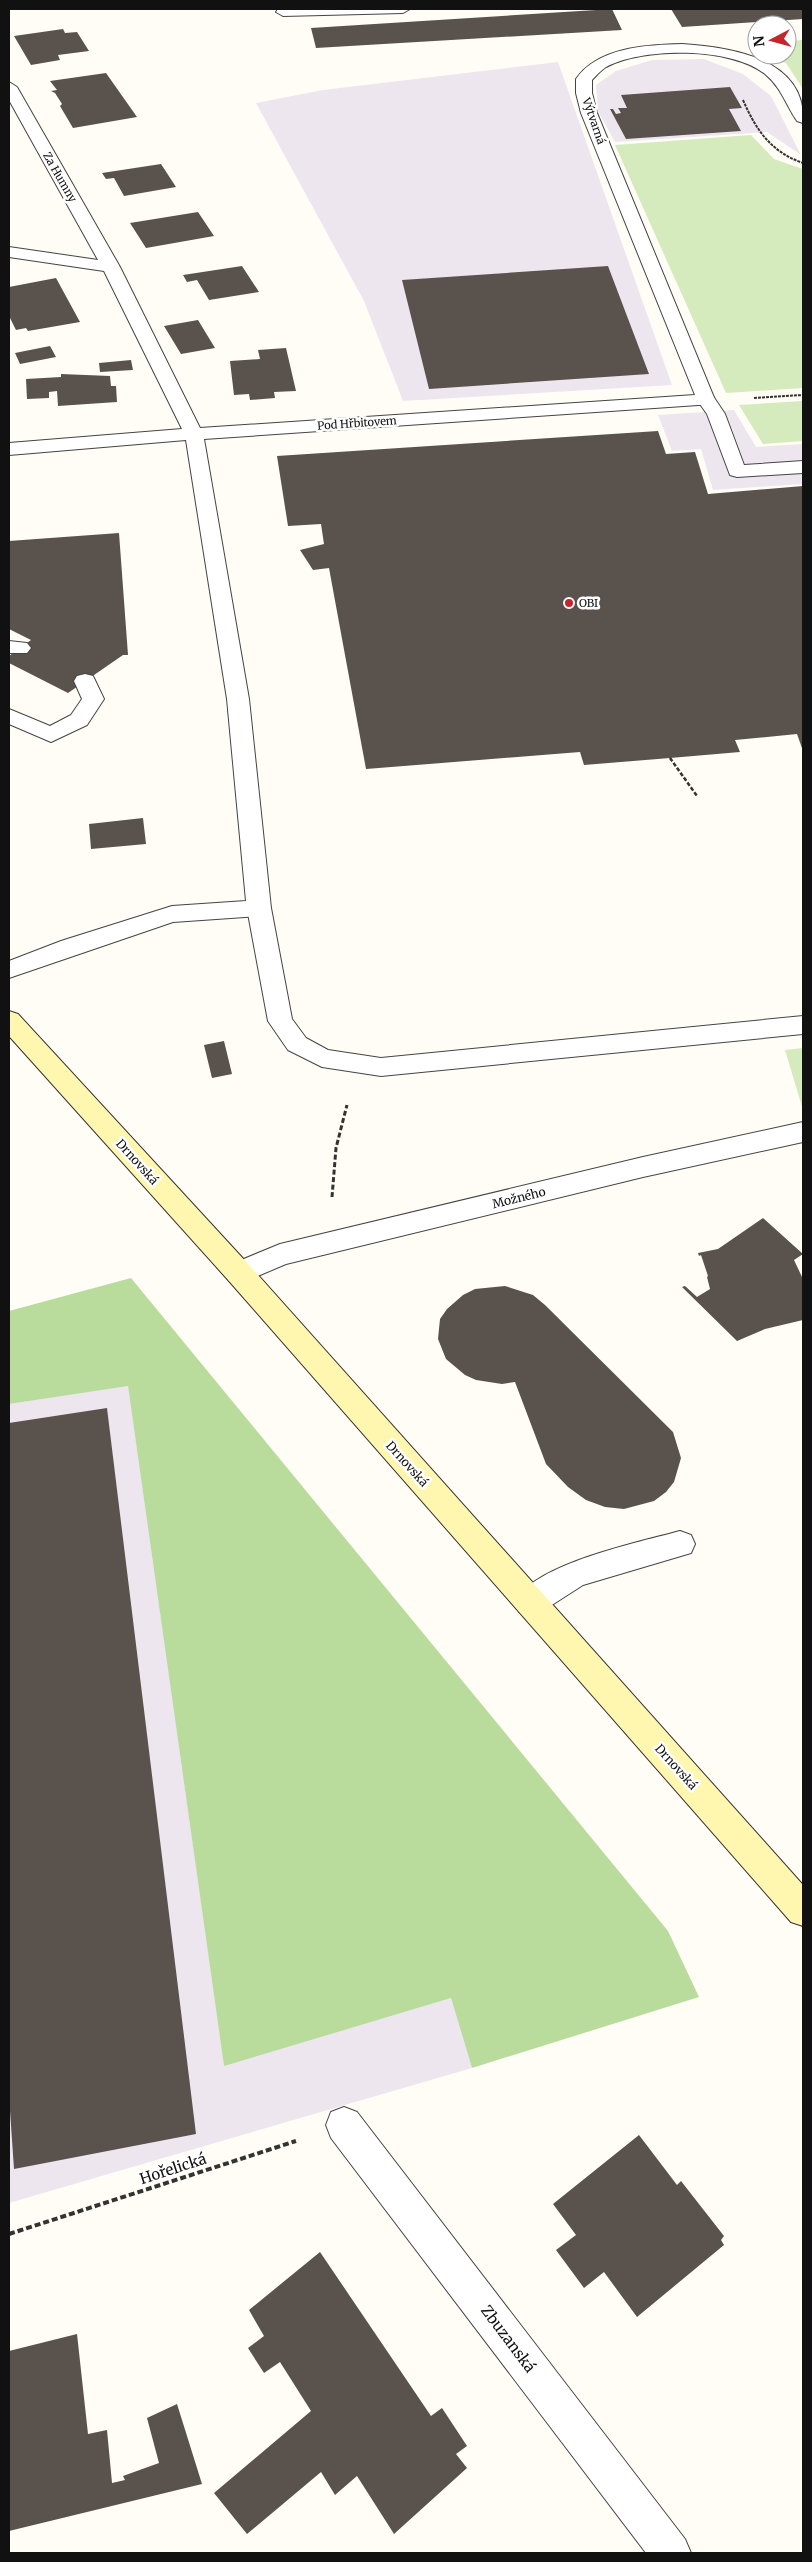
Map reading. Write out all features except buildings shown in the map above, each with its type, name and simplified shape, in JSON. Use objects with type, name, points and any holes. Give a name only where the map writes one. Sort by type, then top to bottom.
[{"type":"main road","name":"Drnovská","points":[[9,1020],[239,1273],[803,1910]]},
{"type":"street","points":[[283,12],[354,12],[403,9]]},
{"type":"street","name":"Výtvarná","points":[[706,400],[588,113],[584,93],[584,80],[600,64],[628,54],[666,48],[717,51],[762,65],[784,84],[803,118]]},
{"type":"street","name":"Za Humny","points":[[9,87],[112,267],[194,434],[238,699],[259,908],[280,1022],[297,1044],[322,1058],[381,1067],[803,1025]]},
{"type":"street","points":[[9,252],[112,267]]},
{"type":"street","points":[[706,400],[716,414],[737,471],[803,466]]},
{"type":"street","name":"Pod Hřbitovem","points":[[9,449],[194,434],[706,400]]},
{"type":"street","points":[[9,716],[51,735],[79,720],[93,700],[85,681]]},
{"type":"street","points":[[9,970],[70,947],[172,914],[259,908]]},
{"type":"street","name":"Možného","points":[[239,1273],[280,1255],[643,1167],[803,1132]]},
{"type":"street","points":[[530,1602],[575,1574],[680,1544]]},
{"type":"street","name":"Zbuzanská","points":[[344,2125],[671,2553]]},
{"type":"path","points":[[741,97],[758,133],[788,159],[803,163]]},
{"type":"path","points":[[670,758],[697,796]]},
{"type":"path","points":[[328,1244],[336,1148],[347,1103]]},
{"type":"path","name":"Hořelická","points":[[9,2234],[344,2125]]},
{"type":"shaded area","points":[[704,59],[743,74],[771,96],[801,155],[767,132],[615,142],[598,111],[596,85],[616,71],[652,60]]},
{"type":"shaded area","points":[[558,62],[672,385],[403,401],[364,301],[256,103],[323,90]]},
{"type":"shaded area","points":[[734,410],[756,447],[803,444],[803,484],[713,490],[701,449],[672,451],[658,415]]},
{"type":"shaded area","points":[[128,1385],[224,2065],[451,1998],[472,2068],[9,2203],[9,1404]]},
{"type":"green space","points":[[797,40],[803,40],[803,89],[787,65],[797,65]]},
{"type":"green space","points":[[751,135],[774,159],[803,169],[803,388],[726,393],[615,145]]},
{"type":"green space","points":[[803,401],[803,441],[763,444],[739,405]]},
{"type":"green space","points":[[803,1048],[803,1110],[785,1050]]},
{"type":"green space","points":[[131,1278],[668,1931],[699,1997],[472,2068],[451,1998],[224,2066],[128,1386],[9,1404],[9,1311]]},
{"type":"place","name":"OBI","points":[[569,603]]}]
